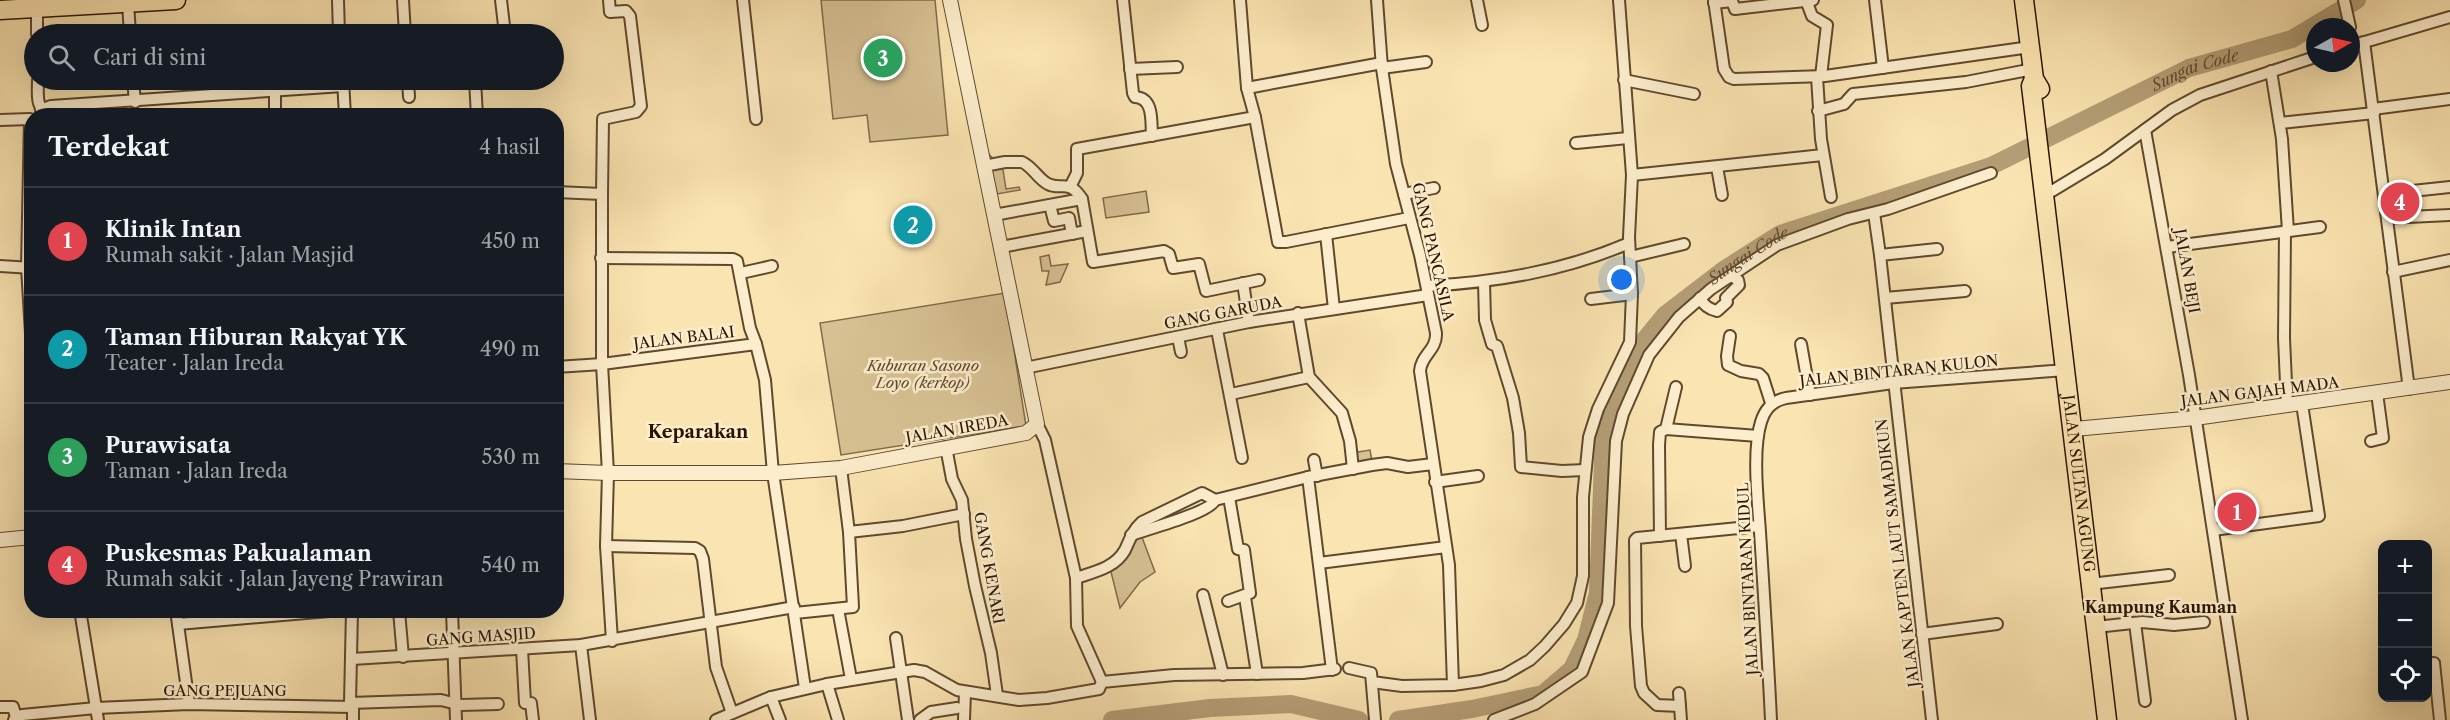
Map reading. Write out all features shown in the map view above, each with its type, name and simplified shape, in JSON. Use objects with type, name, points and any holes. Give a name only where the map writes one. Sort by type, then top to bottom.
[{"type":"main road","points":[[0,10],[176,0]]},
{"type":"main road","points":[[2024,0],[2034,74],[2039,86],[2037,105],[2044,161]]},
{"type":"main road","name":"JALAN SULTAN AGUNG","points":[[2044,161],[2052,191],[2071,337],[2065,362]]},
{"type":"main road","name":"JALAN SULTAN AGUNG","points":[[2044,161],[2107,720]]},
{"type":"street","points":[[338,0],[339,24]]},
{"type":"street","points":[[403,0],[404,24]]},
{"type":"street","points":[[501,0],[504,24]]},
{"type":"street","points":[[609,0],[610,12],[626,11],[630,16],[641,106],[636,112],[603,119],[602,364],[608,473],[606,546],[612,641]]},
{"type":"street","points":[[743,0],[756,119]]},
{"type":"street","points":[[716,720],[771,697],[806,688],[914,670],[926,672],[965,692],[1019,700],[1047,698],[1099,689],[1102,682],[1077,626],[1076,578],[1045,441],[1037,424],[950,0]]},
{"type":"street","points":[[1123,0],[1134,96],[1148,102],[1152,136]]},
{"type":"street","points":[[1240,0],[1247,88],[1255,117],[1276,240],[1281,243],[1409,218]]},
{"type":"street","name":"GANG PANCASILA","points":[[1377,0],[1382,66],[1396,164],[1437,341],[1422,361],[1420,368],[1446,547],[1453,685]]},
{"type":"street","points":[[1477,0],[1482,25]]},
{"type":"street","points":[[1373,685],[1453,685],[1495,678],[1520,666],[1545,646],[1571,614],[1582,582],[1585,470],[1589,437],[1598,409],[1630,342],[1632,294],[1629,243],[1632,176],[1619,0]]},
{"type":"street","points":[[1831,197],[1818,111],[1821,76],[1827,25],[1812,16],[1808,0],[1735,9],[1732,1],[1714,1],[1724,69],[1728,77],[1737,79],[1821,76],[2030,47]]},
{"type":"street","points":[[1875,0],[1883,68]]},
{"type":"street","points":[[2344,0],[2348,18]]},
{"type":"street","points":[[128,3],[129,24]]},
{"type":"street","points":[[37,9],[37,24]]},
{"type":"street","points":[[2360,44],[2450,17]]},
{"type":"street","points":[[2360,57],[2373,111],[2409,388]]},
{"type":"street","points":[[2052,191],[2105,159],[2172,110],[2200,95],[2306,60]]},
{"type":"street","points":[[1247,88],[1382,66],[1426,62]]},
{"type":"street","points":[[1130,69],[1177,67]]},
{"type":"street","points":[[2271,71],[2285,169],[2284,338],[2287,406]]},
{"type":"street","points":[[1818,111],[1844,104],[1853,94],[2034,74]]},
{"type":"street","points":[[1624,80],[1694,94]]},
{"type":"street","points":[[38,90],[38,103],[42,108]]},
{"type":"street","points":[[134,90],[135,102]]},
{"type":"street","points":[[49,108],[51,106],[290,90]]},
{"type":"street","points":[[343,90],[345,108]]},
{"type":"street","points":[[409,90],[409,97]]},
{"type":"street","points":[[476,90],[477,108]]},
{"type":"street","points":[[275,92],[275,108]]},
{"type":"street","points":[[2280,123],[2450,99]]},
{"type":"street","points":[[1070,187],[1077,173],[1076,149],[1255,117]]},
{"type":"street","points":[[0,120],[24,119]]},
{"type":"street","name":"JALAN BEJI","points":[[2145,130],[2167,247],[2242,720]]},
{"type":"street","points":[[1576,143],[1628,138]]},
{"type":"street","points":[[1632,176],[1823,155]]},
{"type":"street","points":[[984,166],[1022,162],[1048,184],[1070,187],[1082,199],[1093,262],[1164,251],[1169,254],[1173,268],[1199,264],[1206,291],[1259,280]]},
{"type":"street","points":[[1717,166],[1722,195]]},
{"type":"street","points":[[1494,720],[1535,704],[1582,672],[1608,603],[1616,441],[1623,414],[1649,355],[1679,317],[1700,298],[1760,255],[1785,241],[1991,172]]},
{"type":"street","points":[[2384,194],[2450,187]]},
{"type":"street","points":[[1404,194],[1434,188]]},
{"type":"street","points":[[564,192],[602,194]]},
{"type":"street","points":[[994,215],[1082,199]]},
{"type":"street","points":[[1050,205],[1053,221],[1070,219],[1072,234]]},
{"type":"street","name":"JALAN KAPTEN LAUT SAMADIKUN","points":[[1874,213],[1932,720]]},
{"type":"street","points":[[2387,218],[2450,215]]},
{"type":"street","points":[[2167,247],[2320,227]]},
{"type":"street","points":[[1001,247],[1087,231]]},
{"type":"street","points":[[1326,234],[1334,309]]},
{"type":"street","name":"GANG GARUDA","points":[[1025,368],[1250,322],[1334,309],[1427,290],[1529,275],[1591,258],[1629,243]]},
{"type":"street","points":[[1630,257],[1683,244]]},
{"type":"street","points":[[1880,255],[1937,249]]},
{"type":"street","points":[[601,258],[733,259],[737,261],[750,328],[756,344]]},
{"type":"street","points":[[2393,272],[2450,260]]},
{"type":"street","points":[[0,266],[24,268]]},
{"type":"street","points":[[741,273],[772,266]]},
{"type":"street","points":[[1700,298],[1704,305],[1711,309],[1717,311],[1722,308],[1726,298],[1739,285],[1738,280],[1731,276]]},
{"type":"street","points":[[1484,282],[1485,320],[1492,344],[1497,346],[1513,398],[1519,433],[1521,467],[1562,471],[1585,470]]},
{"type":"street","points":[[1243,283],[1250,322]]},
{"type":"street","points":[[1885,298],[1965,291]]},
{"type":"street","points":[[1592,298],[1632,294]]},
{"type":"street","points":[[1298,314],[1309,377],[1342,413],[1350,441],[1353,469]]},
{"type":"street","points":[[1216,330],[1231,394],[1242,458]]},
{"type":"street","points":[[1660,536],[1660,432],[1666,429],[1758,436],[1762,418],[1771,404],[1763,378],[1759,374],[1741,371],[1728,365],[1726,356],[1730,336]]},
{"type":"street","points":[[1178,337],[1181,352]]},
{"type":"street","name":"JALAN BALAI","points":[[564,367],[756,344],[765,380],[773,473],[806,688]]},
{"type":"street","points":[[1801,344],[1810,394]]},
{"type":"street","name":"JALAN BINTARAN KULON","points":[[1771,404],[1782,399],[1810,394],[2065,362]]},
{"type":"street","points":[[1231,394],[1309,377]]},
{"type":"street","name":"JALAN GAJAH MADA","points":[[2074,429],[2195,418],[2450,382]]},
{"type":"street","points":[[1666,429],[1676,387]]},
{"type":"street","points":[[2371,441],[2383,438],[2378,393]]},
{"type":"street","points":[[2213,530],[2319,516],[2302,404]]},
{"type":"street","name":"JALAN IREDA","points":[[564,471],[773,473],[841,468],[1026,433],[1037,424]]},
{"type":"street","name":"JALAN BINTARAN KIDUL","points":[[1758,436],[1760,526],[1771,720]]},
{"type":"street","name":"GANG KENARI","points":[[946,447],[952,479],[962,500],[975,586],[991,653],[997,696]]},
{"type":"street","points":[[1102,682],[1174,675],[1257,674],[1333,669],[1319,563],[1313,477],[1314,460]]},
{"type":"street","points":[[1076,578],[1115,562],[1124,551],[1131,535],[1186,517],[1212,506],[1215,500],[1313,477],[1387,463],[1405,467],[1433,464]]},
{"type":"street","points":[[841,468],[849,532],[853,605],[851,608],[838,609],[851,679]]},
{"type":"street","points":[[1435,482],[1478,476]]},
{"type":"street","points":[[1228,601],[1245,597],[1250,593],[1244,550],[1238,549],[1229,497]]},
{"type":"street","points":[[849,532],[903,526],[964,514]]},
{"type":"street","points":[[1680,706],[1657,705],[1641,686],[1634,545],[1637,538],[1760,526]]},
{"type":"street","points":[[1681,534],[1684,566]]},
{"type":"street","points":[[0,540],[24,538]]},
{"type":"street","points":[[606,546],[695,548],[700,551],[703,559],[716,667],[732,712]]},
{"type":"street","points":[[1319,563],[1446,547]]},
{"type":"street","points":[[2090,584],[2169,574]]},
{"type":"street","points":[[1203,596],[1223,675]]},
{"type":"street","points":[[1245,597],[1257,674]]},
{"type":"street","name":"GANG MASJID","points":[[352,659],[581,645],[794,610],[838,609]]},
{"type":"street","points":[[81,618],[98,720]]},
{"type":"street","points":[[177,618],[189,704]]},
{"type":"street","points":[[178,624],[248,618]]},
{"type":"street","points":[[352,618],[351,705],[353,720]]},
{"type":"street","points":[[400,618],[403,657]]},
{"type":"street","points":[[453,618],[456,720]]},
{"type":"street","points":[[2096,627],[2135,623],[2174,625],[2204,622]]},
{"type":"street","points":[[2135,623],[2145,701]]},
{"type":"street","points":[[1922,634],[1997,624]]},
{"type":"street","points":[[896,638],[908,720]]},
{"type":"street","points":[[581,645],[590,720]]},
{"type":"street","points":[[522,649],[525,703],[531,703],[533,720]]},
{"type":"street","points":[[2434,663],[2440,720]]},
{"type":"street","points":[[1350,668],[1369,672],[1373,685],[1375,720]]},
{"type":"street","points":[[827,684],[838,720]]},
{"type":"street","points":[[964,720],[965,692]]},
{"type":"street","points":[[1679,693],[1681,720]]},
{"type":"street","points":[[771,697],[780,720]]},
{"type":"street","name":"GANG PEJUANG","points":[[15,719],[96,708],[189,704],[351,705],[441,700],[461,705],[498,704]]},
{"type":"street","points":[[0,708],[13,707],[15,719]]},
{"type":"street","points":[[920,720],[931,712],[957,708]]},
{"type":"green space","points":[[821,0],[935,0],[948,135],[870,142],[867,115],[833,119]]},
{"type":"green space","points":[[988,153],[1003,170],[1006,189],[1019,187],[1020,190],[997,194]]},
{"type":"green space","points":[[1146,191],[1149,212],[1106,218],[1103,198]]},
{"type":"green space","points":[[1049,255],[1051,266],[1068,264],[1060,282],[1046,285],[1049,271],[1042,271],[1040,257]]},
{"type":"green space","name":"Kuburan Sasono Loyo (kerkop)","points":[[1005,293],[1026,426],[841,455],[820,323]]},
{"type":"green space","points":[[1370,450],[1372,461],[1353,464],[1352,453]]},
{"type":"green space","points":[[1140,532],[1155,572],[1140,582],[1120,608],[1111,572]]},
{"type":"waterway","name":"Sungai Code","points":[[1398,720],[1472,709],[1543,694],[1572,669],[1586,640],[1598,593],[1604,435],[1615,399],[1642,343],[1665,315],[1725,269],[1780,234],[1991,166],[2189,68],[2292,39],[2357,0]]},
{"type":"waterway","name":"Sungai Code","points":[[1112,720],[1210,708],[1291,704],[1359,720]]},
{"type":"place","name":"Purawisata","points":[[883,58]]},
{"type":"place","name":"Puskesmas Pakualaman","points":[[2400,202]]},
{"type":"place","name":"Taman Hiburan Rakyat YK","points":[[913,225]]},
{"type":"place","name":"Klinik Intan","points":[[2237,512]]},
{"type":"district","name":"Keparakan","points":[[698,432]]},
{"type":"district","name":"Kampung Kauman","points":[[2161,607]]}]
